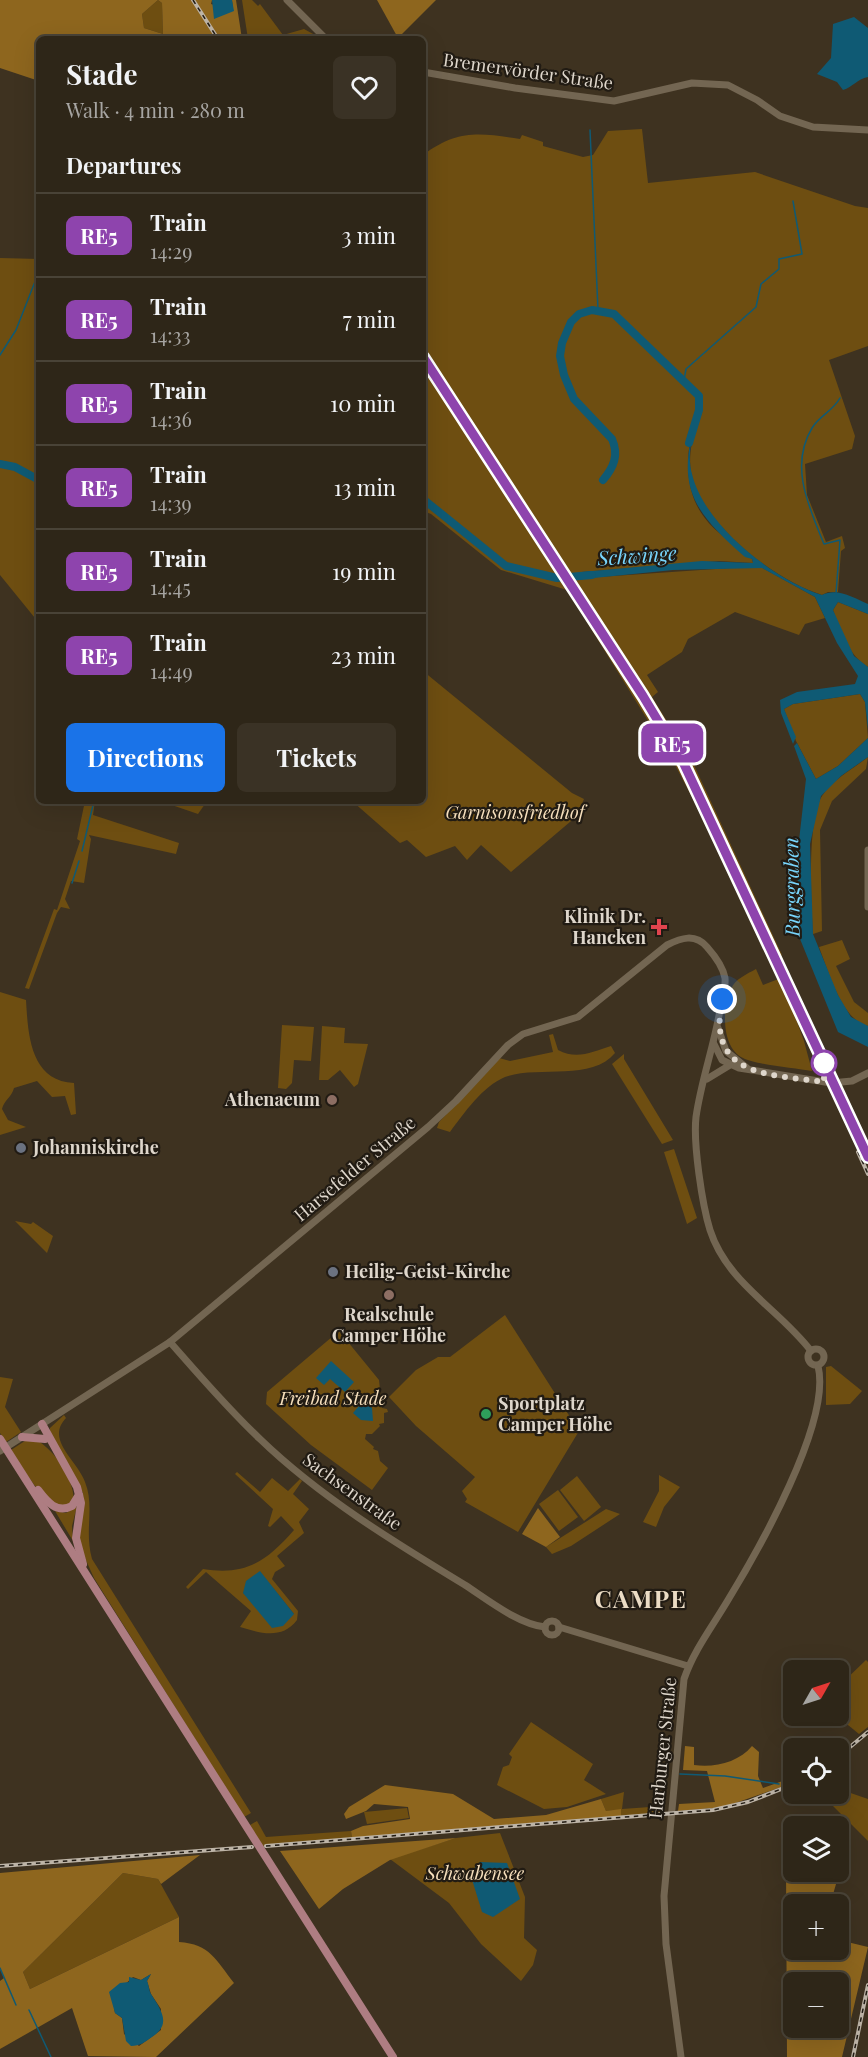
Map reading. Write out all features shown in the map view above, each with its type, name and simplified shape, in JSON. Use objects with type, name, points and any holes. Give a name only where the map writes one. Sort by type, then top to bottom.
[{"type":"main road","points":[[287,0],[323,36]]},
{"type":"main road","name":"Bremervörder Straße","points":[[426,73],[515,88],[614,101],[692,83],[728,85],[757,100],[780,117],[813,127],[868,130]]},
{"type":"main road","points":[[868,850],[868,907]]},
{"type":"main road","name":"Harsefelder Straße","points":[[1,1445],[22,1437],[170,1342],[428,1127],[456,1101],[508,1045],[524,1034],[578,1017],[667,945],[682,937],[695,938],[706,945],[721,964],[725,987],[718,1025]]},
{"type":"main road","points":[[718,1025],[713,1042],[715,1055],[706,1077],[696,1117],[695,1136],[707,1219],[714,1240],[738,1278],[811,1351]]},
{"type":"main road","points":[[718,1025],[726,1051],[747,1068]]},
{"type":"main road","points":[[715,1055],[726,1051]]},
{"type":"main road","points":[[715,1055],[730,1065],[838,1083],[868,1073]]},
{"type":"main road","points":[[706,1077],[730,1065]]},
{"type":"main road","name":"Sachsenstraße","points":[[170,1342],[209,1388],[260,1440],[333,1499],[416,1556],[497,1605],[531,1624],[545,1628],[552,1634],[559,1627],[688,1666]]},
{"type":"main road","points":[[820,1350],[824,1355],[824,1361],[818,1366],[809,1361],[811,1351],[820,1350]]},
{"type":"main road","name":"Harburger Straße","points":[[681,2057],[663,1912],[681,1693],[688,1666],[747,1566],[800,1460],[821,1390],[818,1366]]},
{"type":"main road","points":[[40,1425],[45,1439],[59,1456]]},
{"type":"main road","points":[[40,1425],[75,1480],[81,1503],[76,1538],[86,1574]]},
{"type":"main road","points":[[22,1437],[45,1439]]},
{"type":"main road","points":[[1,1445],[11,1455],[393,2057]]},
{"type":"main road","points":[[27,1481],[58,1508],[69,1508],[79,1495]]},
{"type":"green space","points":[[158,0],[162,3],[163,34],[144,28],[142,14]]},
{"type":"green space","points":[[242,0],[252,0],[258,6],[260,4],[283,35],[304,29],[315,35],[311,34],[310,36],[248,36]]},
{"type":"green space","points":[[642,129],[648,183],[755,172],[855,206],[868,208],[868,346],[829,360],[855,436],[852,449],[805,464],[807,495],[826,542],[842,536],[845,548],[841,551],[838,592],[828,592],[822,595],[803,588],[763,564],[725,530],[710,512],[698,492],[691,473],[690,454],[695,423],[689,446],[688,471],[697,507],[721,535],[752,559],[753,563],[719,561],[582,572],[584,578],[759,566],[815,597],[825,618],[805,624],[799,635],[735,612],[688,639],[682,652],[647,675],[658,692],[652,697],[693,763],[782,955],[773,959],[736,881],[673,761],[567,590],[501,570],[426,512],[426,153],[459,137],[493,135],[520,139],[522,135],[543,142],[543,146],[583,157],[593,155],[608,131]]},
{"type":"green space","points":[[0,258],[36,259],[36,619],[0,575]]},
{"type":"green space","points":[[838,602],[868,614],[868,667],[855,656],[842,634],[833,610]]},
{"type":"green space","name":"Garnisonsfriedhof","points":[[426,673],[572,793],[584,799],[577,816],[511,872],[481,845],[467,860],[455,846],[426,857],[407,840],[400,843],[355,804],[426,804]]},
{"type":"green space","points":[[860,694],[865,702],[868,738],[838,766],[816,779],[796,741],[784,709],[793,704]]},
{"type":"green space","points":[[868,757],[866,769],[832,801],[820,830],[822,931],[813,934],[811,862],[817,807],[822,796],[832,784]]},
{"type":"green space","points":[[84,804],[95,804],[93,815],[179,843],[176,854],[89,835],[91,839],[84,883],[71,881],[65,899],[70,909],[61,907],[57,913],[29,989],[25,988],[54,909],[57,910],[80,841],[77,839]]},
{"type":"green space","points":[[169,804],[205,804],[198,814]]},
{"type":"green space","points":[[842,940],[850,959],[836,966],[854,1002],[868,1013],[868,1026],[859,1022],[843,1005],[819,947]]},
{"type":"green space","points":[[756,969],[763,985],[781,978],[804,1041],[812,1071],[749,1060],[736,1053],[731,1045],[725,1026],[728,997],[735,982]]},
{"type":"green space","points":[[0,992],[26,1000],[30,1041],[34,1054],[48,1074],[59,1080],[74,1083],[76,1114],[71,1115],[65,1096],[52,1097],[37,1081],[14,1088],[2,1109],[8,1120],[26,1127],[0,1135]]},
{"type":"green space","points":[[282,1025],[314,1027],[311,1061],[294,1060],[292,1083],[286,1089],[278,1088]]},
{"type":"green space","points":[[322,1026],[345,1028],[344,1043],[368,1044],[358,1084],[354,1087],[340,1070],[328,1080],[319,1080]]},
{"type":"green space","points":[[553,1034],[558,1050],[565,1053],[578,1055],[611,1046],[615,1053],[605,1062],[592,1067],[578,1070],[532,1072],[505,1077],[482,1093],[450,1132],[437,1128],[439,1122],[499,1058],[510,1061],[553,1052],[549,1035]]},
{"type":"green space","points":[[624,1054],[624,1059],[673,1140],[662,1144],[612,1064]]},
{"type":"green space","points":[[674,1149],[697,1218],[687,1224],[664,1152]]},
{"type":"green space","points":[[15,1221],[31,1224],[33,1222],[53,1236],[47,1253]]},
{"type":"green space","name":"Sportplatz Camper Höhe","points":[[505,1315],[579,1431],[518,1532],[465,1502],[467,1499],[462,1491],[475,1477],[416,1426],[389,1397],[416,1370],[438,1357],[450,1357]]},
{"type":"green space","name":"Freibad Stade","points":[[339,1331],[379,1380],[382,1408],[387,1409],[388,1412],[384,1413],[384,1423],[379,1424],[380,1426],[372,1434],[366,1434],[365,1439],[374,1447],[373,1449],[378,1451],[380,1461],[388,1468],[372,1490],[311,1445],[266,1404],[267,1392]]},
{"type":"green space","points":[[831,1366],[862,1391],[850,1404],[826,1405],[826,1367]]},
{"type":"green space","points":[[0,1377],[13,1379],[5,1407],[21,1432],[6,1442],[0,1433]]},
{"type":"green space","points":[[64,1415],[66,1418],[60,1426],[59,1434],[61,1442],[81,1474],[88,1491],[92,1559],[251,1813],[244,1817],[94,1578],[80,1547],[78,1527],[83,1493],[50,1435],[50,1428]]},
{"type":"green space","points":[[31,1437],[54,1455],[66,1472],[74,1500],[66,1507],[57,1505],[41,1493],[11,1450]]},
{"type":"green space","points":[[237,1472],[260,1492],[272,1478],[288,1491],[300,1479],[302,1481],[293,1494],[309,1509],[299,1522],[304,1533],[277,1556],[285,1566],[275,1572],[272,1579],[298,1611],[297,1620],[278,1633],[263,1633],[240,1627],[251,1611],[206,1572],[188,1589],[186,1587],[203,1569],[232,1570],[255,1564],[265,1558],[294,1530],[281,1516],[270,1527],[268,1526],[273,1509],[235,1474]],"holes":[[[260,1572],[294,1614],[243,1593]]]},
{"type":"green space","points":[[659,1475],[680,1487],[664,1507],[656,1527],[643,1522],[659,1491]]},
{"type":"green space","points":[[577,1476],[601,1507],[584,1521],[560,1490]]},
{"type":"green space","points":[[558,1490],[578,1517],[559,1531],[539,1504]]},
{"type":"green space","points":[[77,1506],[72,1526],[73,1541],[55,1511],[66,1513]]},
{"type":"green space","points":[[606,1509],[620,1514],[571,1546],[552,1554],[546,1547]]},
{"type":"green space","points":[[866,1660],[868,1662],[868,1727],[859,1734],[849,1726],[849,1676]]},
{"type":"green space","points":[[531,1722],[593,1764],[584,1780],[606,1794],[567,1807],[544,1809],[497,1785],[503,1767],[509,1765],[512,1757],[509,1754]]},
{"type":"green space","points":[[624,1792],[622,1809],[664,1806],[664,1812],[621,1816],[621,1810],[606,1811],[601,1799]]},
{"type":"green space","points":[[849,1792],[868,1799],[868,1841],[849,1822],[849,1816],[843,1816],[831,1804],[849,1804]]},
{"type":"green space","points":[[407,1808],[409,1818],[367,1824],[364,1812]]},
{"type":"green space","points":[[257,1821],[266,1837],[351,1831],[352,1838],[263,1847],[250,1825]]},
{"type":"green space","name":"Schwabensee","points":[[500,1833],[525,1897],[524,1938],[537,1950],[533,1965],[521,1981],[481,1944],[449,1903],[390,1859],[456,1838]]},
{"type":"green space","points":[[123,1873],[158,1879],[179,1917],[30,1989],[23,1972]]},
{"type":"shaded area","points":[[0,0],[158,0],[212,0],[211,4],[233,11],[232,0],[236,0],[242,36],[36,36],[36,80],[0,68]],"holes":[[[158,0],[162,3],[163,34],[144,28],[142,14]]]},
{"type":"shaded area","points":[[377,0],[436,0],[400,36],[397,36]]},
{"type":"shaded area","points":[[538,1508],[560,1537],[546,1547],[522,1534]]},
{"type":"shaded area","points":[[685,1746],[694,1747],[694,1765],[702,1766],[726,1763],[747,1752],[752,1746],[759,1752],[758,1776],[763,1788],[783,1781],[783,1786],[724,1807],[678,1811],[679,1804],[715,1802],[707,1771],[683,1770]]},
{"type":"shaded area","points":[[385,1785],[453,1794],[494,1819],[546,1815],[601,1799],[606,1811],[621,1809],[621,1816],[352,1838],[351,1831],[363,1826],[410,1819],[408,1807],[374,1804],[366,1811],[346,1819],[344,1814],[349,1807]]},
{"type":"shaded area","points":[[456,1838],[390,1860],[343,1889],[319,1909],[280,1851]]},
{"type":"shaded area","points":[[200,1855],[161,1884],[158,1879],[123,1873],[23,1972],[30,1989],[179,1917],[179,1942],[190,1943],[205,1950],[217,1960],[234,1983],[156,2057],[88,2056],[72,2008],[0,2049],[0,1981],[4,1978],[0,1968],[0,1873]],"holes":[[[151,1974],[147,1981],[151,1994],[161,2009],[161,2030],[139,2046],[124,2034],[122,2018],[115,2013],[112,1996],[133,1977],[141,1980]]]},
{"type":"shaded area","points":[[786,1882],[837,1882],[833,1894],[786,1894]]},
{"type":"shaded area","points":[[849,1942],[868,1947],[849,2027],[849,1972],[787,1972],[786,1960],[849,1960]]},
{"type":"shaded area","points":[[787,2038],[846,2038],[842,2057],[787,2057]]},
{"type":"water","points":[[212,0],[232,0],[234,11],[214,19]]},
{"type":"water","points":[[854,17],[868,28],[868,77],[843,90],[837,82],[817,74],[831,58],[833,24]]},
{"type":"water","points":[[699,410],[690,450],[690,466],[699,493],[726,531],[763,564],[803,588],[822,595],[839,593],[868,604],[868,614],[838,602],[833,610],[854,656],[868,667],[868,729],[865,702],[860,694],[793,704],[784,709],[796,737],[793,744],[781,713],[780,700],[797,692],[855,684],[858,676],[837,643],[815,597],[762,568],[673,570],[584,579],[582,572],[702,561],[753,563],[752,559],[745,557],[711,524],[692,493],[688,476],[688,457],[692,436]]},
{"type":"water","points":[[868,738],[868,757],[841,776],[821,796],[810,844],[813,934],[838,995],[851,1017],[868,1026],[868,1047],[838,1032],[800,939],[797,858],[806,779],[794,746],[797,743],[816,779],[838,766]]},
{"type":"water","points":[[331,1361],[354,1382],[345,1392],[330,1379],[324,1385],[316,1378]]},
{"type":"water","points":[[364,1400],[372,1408],[373,1421],[361,1420],[353,1413]]},
{"type":"water","points":[[260,1571],[294,1614],[283,1626],[272,1628],[243,1593],[246,1581]]},
{"type":"water","name":"Schwabensee","points":[[480,1862],[507,1863],[520,1899],[493,1917],[482,1912],[470,1873]]},
{"type":"water","points":[[151,1974],[147,1981],[150,1993],[163,2017],[162,2027],[145,2042],[131,2046],[126,2041],[122,2018],[115,2013],[109,1992],[120,1983],[129,1982],[129,1977],[141,1980]]},
{"type":"waterway","points":[[590,130],[598,310]]},
{"type":"waterway","points":[[684,380],[686,369],[756,307],[761,284],[779,269],[779,259],[802,254],[793,201]]},
{"type":"waterway","points":[[0,355],[16,330],[36,279]]},
{"type":"waterway","points":[[603,480],[614,461],[615,450],[612,439],[574,399],[564,375],[560,356],[562,343],[571,322],[579,314],[592,310],[614,314],[699,396],[699,410],[689,443]]},
{"type":"waterway","points":[[836,594],[840,540],[824,544],[804,486],[802,457],[805,442],[812,428],[840,398]]},
{"type":"waterway","name":"Schwinge","points":[[0,464],[15,467],[36,478]]},
{"type":"waterway","name":"Schwinge","points":[[426,501],[506,566],[557,578],[592,575]]},
{"type":"waterway","points":[[82,851],[93,804]]},
{"type":"waterway","points":[[72,883],[79,861]]},
{"type":"waterway","points":[[680,1774],[725,1776],[779,1784]]},
{"type":"waterway","points":[[0,1968],[16,2005]]},
{"type":"waterway","points":[[29,2010],[51,2057]]},
{"type":"railway","points":[[193,0],[216,36]]},
{"type":"railway","points":[[426,362],[643,696],[684,764],[868,1157]]},
{"type":"railway","points":[[858,1152],[868,1174]]},
{"type":"railway","points":[[849,1748],[868,1732]]},
{"type":"railway","points":[[266,1846],[713,1810],[748,1802],[783,1788]]},
{"type":"railway","points":[[0,1866],[252,1847]]},
{"type":"railway","points":[[853,2057],[868,1985]]},
{"type":"train","name":"RE5","points":[[426,362],[643,696],[684,764],[726,849],[868,1157]]},
{"type":"place","name":"Klinik Dr. Hancken","points":[[659,927]]},
{"type":"place","name":"Athenaeum","points":[[332,1100]]},
{"type":"place","name":"Johanniskirche","points":[[21,1148]]},
{"type":"place","name":"Heilig-Geist-Kirche","points":[[333,1272]]},
{"type":"place","name":"Realschule Camper Höhe","points":[[389,1295]]},
{"type":"place","name":"Sportplatz Camper Höhe","points":[[486,1414]]},
{"type":"district","name":"CAMPE","points":[[641,1600]]},
{"type":"route","points":[[722,999],[718,1025],[722,1044],[729,1055],[747,1068],[824,1082],[824,1063]]},
{"type":"water label","name":"Burggraben","points":[[792,887]]}]
